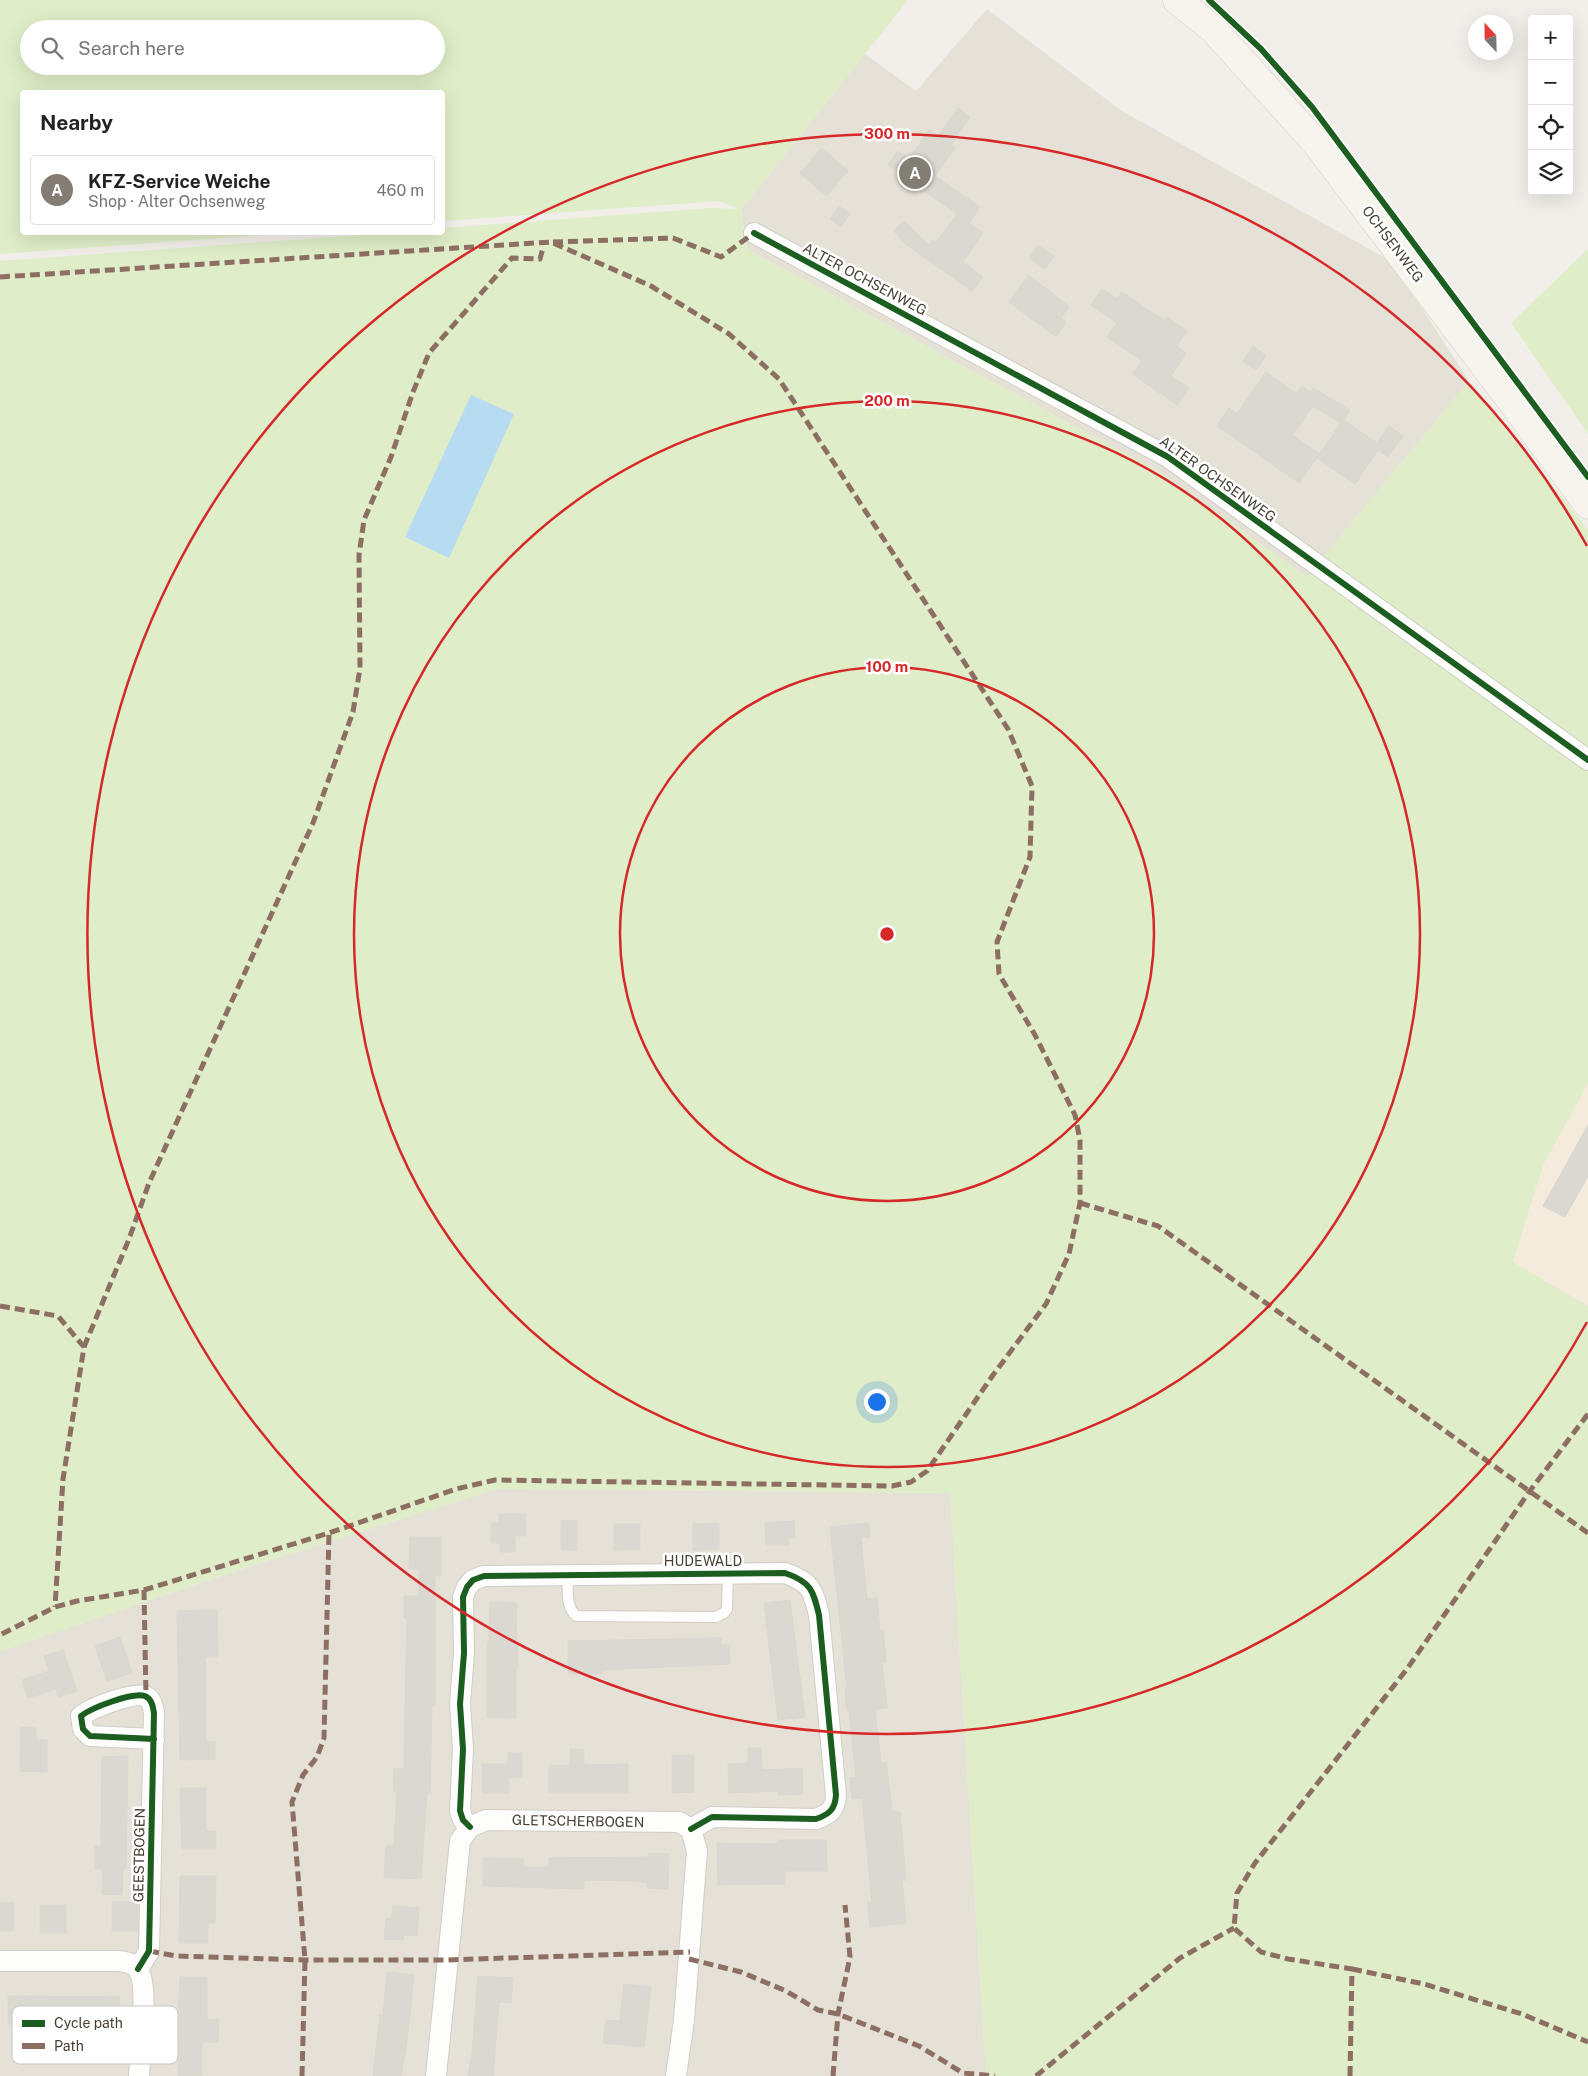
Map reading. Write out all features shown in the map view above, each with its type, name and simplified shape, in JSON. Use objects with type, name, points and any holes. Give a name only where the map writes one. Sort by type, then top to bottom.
[{"type":"main road","name":"OCHSENWEG","points":[[1177,0],[1213,29],[1316,143],[1588,505]]},
{"type":"street","name":"ALTER OCHSENWEG","points":[[754,233],[1168,457],[1588,760]]},
{"type":"street","name":"HUDEWALD","points":[[470,1827],[463,1820],[460,1811],[463,1749],[460,1704],[464,1652],[463,1597],[467,1587],[473,1580],[484,1576],[785,1573],[800,1578],[809,1585],[814,1595],[820,1624],[836,1795],[835,1805],[831,1811],[816,1819],[712,1818],[690,1829]]},
{"type":"street","name":"GEESTBOGEN","points":[[138,1968],[149,1951],[154,1739]]},
{"type":"street","name":"GLETSCHERBOGEN","points":[[470,1827],[486,1820],[505,1820],[679,1822],[690,1829]]},
{"type":"street","points":[[436,2076],[460,1841],[470,1827]]},
{"type":"street","points":[[676,2076],[684,2020],[697,1850],[690,1829]]},
{"type":"street","points":[[0,1961],[120,1961],[130,1963],[138,1968],[143,1980],[143,2006]]},
{"type":"lane","points":[[568,1575],[568,1601],[571,1610],[576,1616],[716,1617],[724,1614],[727,1609],[728,1574]]},
{"type":"shaded area","points":[[987,9],[1122,111],[1391,261],[1469,381],[1307,577],[1161,473],[747,249],[741,210],[865,54],[916,91]]},
{"type":"shaded area","points":[[1588,1083],[1588,1306],[1513,1263],[1543,1166]]},
{"type":"shaded area","points":[[497,1489],[950,1493],[986,2076],[0,2076],[0,1651],[255,1565]]},
{"type":"green space","points":[[0,0],[908,0],[741,210],[747,249],[1161,473],[1307,577],[1469,381],[1588,530],[1588,1083],[1543,1166],[1513,1262],[1588,1306],[1588,2076],[986,2076],[950,1493],[497,1489],[255,1565],[0,1651],[0,261],[359,235],[445,235],[445,228],[710,208],[739,209],[719,201],[445,221],[445,90],[20,90],[20,235],[264,235],[0,254]]},
{"type":"green space","points":[[1588,249],[1588,434],[1511,323]]},
{"type":"water","points":[[471,395],[514,414],[449,558],[405,537]]},
{"type":"building","points":[[958,108],[970,117],[951,145],[955,148],[935,176],[980,207],[969,223],[983,233],[963,262],[983,277],[972,291],[904,243],[894,231],[904,221],[929,245],[932,240],[936,243],[957,214],[888,165],[898,151],[909,159],[929,130],[938,136]]},
{"type":"building","points":[[822,148],[848,171],[826,196],[800,173]]},
{"type":"building","points":[[839,206],[850,214],[841,227],[830,219]]},
{"type":"building","points":[[1038,245],[1054,256],[1045,269],[1029,258]]},
{"type":"building","points":[[1028,275],[1069,306],[1061,318],[1066,322],[1056,337],[1009,302]]},
{"type":"building","points":[[1102,289],[1117,299],[1122,292],[1165,321],[1167,317],[1187,331],[1176,346],[1186,353],[1171,376],[1189,388],[1177,405],[1133,374],[1142,361],[1107,337],[1117,323],[1091,305]]},
{"type":"building","points":[[1253,346],[1266,356],[1256,370],[1243,361]]},
{"type":"building","points":[[1266,372],[1297,394],[1302,386],[1310,392],[1313,388],[1350,410],[1344,420],[1377,443],[1389,426],[1403,436],[1388,457],[1378,450],[1355,484],[1317,458],[1299,483],[1217,426],[1229,408],[1237,414]],"holes":[[[1313,406],[1341,423],[1320,454],[1292,435]]]},
{"type":"building","points":[[1588,1125],[1588,1176],[1565,1217],[1543,1206]]},
{"type":"building","points":[[499,1514],[526,1514],[525,1536],[515,1536],[515,1552],[500,1552],[500,1543],[491,1543],[491,1523],[499,1523]]},
{"type":"building","points":[[577,1520],[577,1550],[561,1550],[561,1521]]},
{"type":"building","points":[[794,1521],[795,1538],[788,1538],[789,1545],[766,1545],[765,1523]]},
{"type":"building","points":[[719,1523],[719,1549],[693,1550],[693,1524]]},
{"type":"building","points":[[869,1523],[870,1537],[861,1538],[867,1599],[877,1598],[880,1631],[883,1630],[886,1662],[882,1663],[887,1708],[875,1709],[881,1763],[886,1762],[892,1812],[900,1812],[906,1880],[902,1881],[906,1923],[870,1927],[868,1902],[872,1902],[862,1798],[852,1799],[850,1778],[856,1777],[849,1711],[847,1711],[845,1689],[847,1689],[830,1527]]},
{"type":"building","points":[[614,1524],[640,1524],[640,1549],[614,1550]]},
{"type":"building","points":[[410,1537],[441,1537],[441,1576],[435,1576],[435,1706],[432,1706],[430,1793],[427,1793],[421,1879],[384,1877],[386,1846],[394,1846],[397,1792],[393,1791],[394,1768],[404,1769],[407,1618],[404,1618],[404,1596],[419,1596],[419,1569],[409,1569]]},
{"type":"building","points":[[790,1600],[805,1717],[778,1720],[764,1603]]},
{"type":"building","points":[[490,1602],[517,1603],[516,1645],[518,1645],[518,1669],[516,1669],[516,1718],[487,1717],[487,1644],[489,1644]]},
{"type":"building","points":[[217,1610],[218,1657],[205,1657],[206,1742],[215,1742],[215,1759],[180,1760],[177,1611]]},
{"type":"building","points":[[120,1637],[132,1673],[107,1681],[95,1646]]},
{"type":"building","points":[[721,1638],[721,1645],[729,1645],[730,1664],[601,1670],[601,1674],[568,1674],[568,1641]]},
{"type":"building","points":[[63,1650],[77,1691],[58,1697],[56,1689],[28,1698],[22,1680],[49,1671],[44,1656]]},
{"type":"building","points":[[21,1727],[36,1728],[36,1740],[47,1740],[47,1772],[20,1771]]},
{"type":"building","points":[[748,1748],[761,1748],[762,1770],[802,1768],[803,1794],[778,1795],[778,1791],[729,1793],[728,1764],[748,1763]]},
{"type":"building","points":[[570,1749],[584,1749],[584,1765],[628,1764],[628,1793],[549,1793],[549,1765],[570,1765]]},
{"type":"building","points":[[508,1753],[522,1753],[522,1777],[509,1778],[509,1793],[482,1793],[482,1764],[508,1764]]},
{"type":"building","points":[[672,1755],[694,1755],[694,1792],[672,1793]]},
{"type":"building","points":[[128,1756],[126,1869],[123,1869],[122,1895],[102,1894],[103,1869],[95,1869],[95,1846],[101,1846],[102,1757]]},
{"type":"building","points":[[180,1788],[206,1788],[206,1831],[216,1831],[216,1849],[182,1849]]},
{"type":"building","points":[[779,1840],[826,1840],[827,1871],[785,1871],[785,1884],[718,1885],[717,1843],[779,1844]]},
{"type":"building","points":[[648,1853],[669,1854],[668,1889],[647,1888],[647,1883],[637,1881],[584,1880],[584,1889],[483,1886],[483,1858],[524,1859],[524,1867],[549,1867],[549,1858],[648,1857]]},
{"type":"building","points":[[180,1876],[216,1876],[215,1923],[208,1923],[208,1943],[179,1943]]},
{"type":"building","points":[[0,1902],[14,1903],[13,1931],[0,1931]]},
{"type":"building","points":[[112,1902],[138,1902],[138,1931],[112,1931]]},
{"type":"building","points":[[40,1905],[66,1905],[66,1933],[40,1933]]},
{"type":"building","points":[[393,1906],[419,1908],[417,1936],[404,1935],[403,1940],[384,1939],[386,1918],[392,1919]]},
{"type":"building","points":[[387,1972],[414,1975],[407,2041],[401,2076],[373,2076],[380,2015],[383,2016]]},
{"type":"building","points":[[478,1976],[513,1978],[511,2003],[499,2002],[493,2076],[468,2076],[472,2053]]},
{"type":"building","points":[[180,1977],[207,1977],[207,2019],[219,2020],[218,2042],[202,2042],[201,2076],[178,2076],[180,2041],[178,2041]]},
{"type":"building","points":[[624,1984],[651,1987],[644,2047],[603,2043],[606,2020],[620,2021]]},
{"type":"building","points":[[8,1996],[120,1997],[120,2006],[12,2006],[12,2024],[8,2024]]},
{"type":"marked path","points":[[553,242],[673,238],[721,257],[754,233]]},
{"type":"marked path","points":[[0,277],[551,242],[651,286],[729,334],[779,379],[1008,729],[1032,786],[1030,857],[997,942],[999,974],[1035,1035],[1075,1115],[1080,1140],[1080,1203],[1069,1254],[1046,1304],[993,1375],[927,1471],[911,1482],[892,1486],[495,1480],[456,1489],[329,1533],[144,1590],[77,1601],[55,1607],[0,1635]]},
{"type":"marked path","points":[[84,1347],[129,1239],[149,1183],[313,823],[353,712],[360,668],[359,555],[364,520],[391,457],[413,392],[429,353],[512,258],[540,259],[543,248]]},
{"type":"marked path","points":[[1080,1203],[1158,1226],[1588,1533]]},
{"type":"marked path","points":[[0,1306],[58,1316],[84,1347],[63,1479],[55,1607]]},
{"type":"marked path","points":[[1350,2076],[1352,1969],[1288,1959],[1261,1952],[1234,1928],[1237,1893],[1255,1863],[1407,1669],[1529,1492],[1588,1414]]},
{"type":"marked path","points":[[302,2076],[305,1960],[292,1802],[303,1775],[317,1757],[324,1738],[329,1533]]},
{"type":"marked path","points":[[144,1590],[146,1696]]},
{"type":"marked path","points":[[833,2076],[838,2014],[850,1957],[845,1905]]},
{"type":"marked path","points":[[1036,2076],[1180,1958],[1234,1928]]},
{"type":"marked path","points":[[149,1951],[176,1956],[305,1960],[446,1960],[690,1952]]},
{"type":"marked path","points":[[689,1959],[741,1972],[786,1991],[818,2010],[838,2014],[919,2046],[963,2073],[995,2076]]},
{"type":"marked path","points":[[1352,1969],[1424,1984],[1522,2014],[1588,2042]]},
{"type":"cycle path","points":[[1209,0],[1261,49],[1312,107],[1588,477]]},
{"type":"cycle path","points":[[754,233],[1168,457],[1588,760]]},
{"type":"cycle path","points":[[470,1827],[463,1820],[460,1811],[463,1749],[460,1704],[464,1653],[463,1597],[467,1587],[473,1580],[484,1576],[785,1573],[794,1576],[809,1588],[815,1599],[819,1615],[836,1795],[833,1807],[828,1813],[816,1819],[712,1817],[691,1829]]},
{"type":"cycle path","points":[[138,1969],[149,1951],[154,1713],[153,1708],[151,1701],[147,1697],[139,1695],[112,1701],[81,1716],[83,1729],[90,1736],[154,1739]]},
{"type":"place","name":"KFZ-Service Weiche","points":[[915,173]]}]
